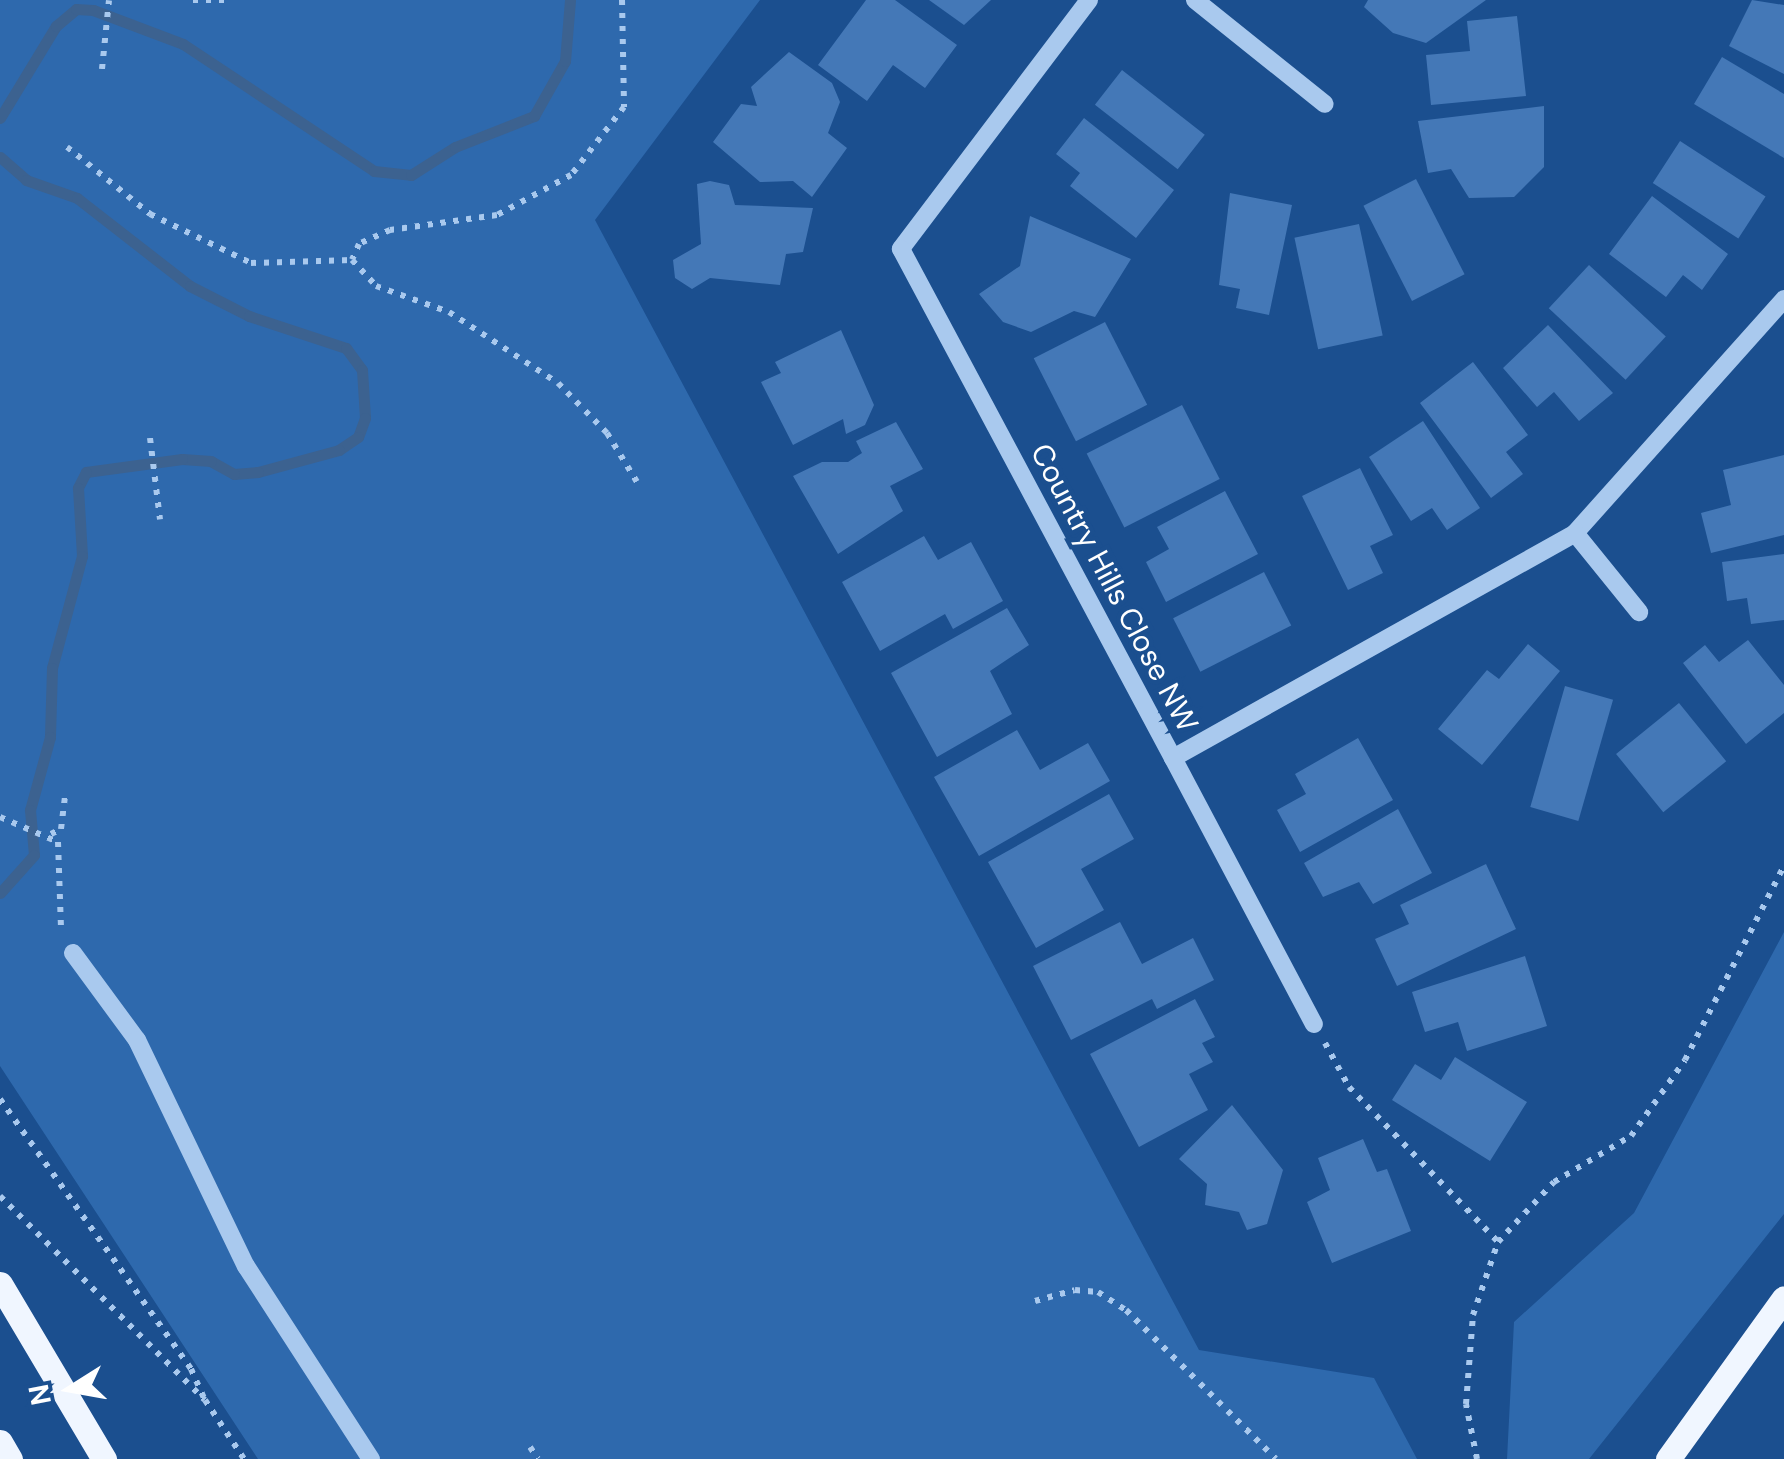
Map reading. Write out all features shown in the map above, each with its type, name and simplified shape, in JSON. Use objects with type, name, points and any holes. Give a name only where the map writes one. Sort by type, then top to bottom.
[{"type":"main road","points":[[0,1284],[104,1459]]},
{"type":"main road","points":[[1668,1459],[1784,1298]]},
{"type":"main road","points":[[1659,1459],[1715,1396]]},
{"type":"main road","points":[[0,1442],[10,1459]]},
{"type":"street","name":"Country Hills Close NW","points":[[1090,0],[901,249],[1174,758],[1575,532],[1784,299]]},
{"type":"street","points":[[1195,0],[1325,104]]},
{"type":"street","points":[[1575,532],[1639,612]]},
{"type":"street","points":[[1174,758],[1314,1024]]},
{"type":"street","points":[[73,952],[137,1040],[246,1266],[372,1459]]},
{"type":"path","points":[[102,69],[109,0]]},
{"type":"path","points":[[193,0],[232,0]]},
{"type":"path","points":[[352,260],[360,244],[390,230],[497,215],[572,175],[624,108],[622,0]]},
{"type":"path","points":[[67,147],[150,214],[250,263],[352,260],[376,286],[449,312],[558,383],[608,433],[637,482]]},
{"type":"path","points":[[150,438],[160,519]]},
{"type":"path","points":[[51,834],[60,828],[64,796]]},
{"type":"path","points":[[3,818],[51,834],[58,842],[56,906],[73,952]]},
{"type":"path","points":[[1478,1459],[1466,1404],[1473,1315],[1498,1242],[1554,1182],[1631,1136],[1685,1060],[1784,866]]},
{"type":"path","points":[[1314,1024],[1349,1087],[1498,1242]]},
{"type":"path","points":[[0,1100],[192,1369],[205,1400],[244,1459]]},
{"type":"path","points":[[0,1196],[205,1400]]},
{"type":"path","points":[[1036,1301],[1074,1290],[1098,1292],[1126,1310],[1276,1459]]},
{"type":"path","points":[[530,1447],[538,1459]]},
{"type":"shaded area","points":[[0,0],[760,0],[595,220],[1199,1350],[1374,1378],[1417,1459],[258,1459],[0,1066]]},
{"type":"shaded area","points":[[1784,932],[1784,1214],[1589,1459],[1507,1459],[1514,1322],[1634,1213]]},
{"type":"building","points":[[866,0],[895,0],[957,45],[925,88],[893,65],[867,101],[818,65]]},
{"type":"building","points":[[929,0],[991,0],[964,25]]},
{"type":"building","points":[[1368,0],[1486,0],[1426,43],[1393,33],[1364,7]]},
{"type":"building","points":[[1752,0],[1784,5],[1784,74],[1729,46]]},
{"type":"building","points":[[1517,16],[1526,96],[1431,105],[1426,55],[1470,51],[1467,21]]},
{"type":"building","points":[[789,52],[832,83],[840,102],[828,133],[847,148],[812,197],[793,181],[760,182],[713,142],[741,104],[757,106],[751,87]]},
{"type":"building","points":[[1722,57],[1784,94],[1784,158],[1694,104]]},
{"type":"building","points":[[1122,70],[1205,135],[1178,169],[1095,105]]},
{"type":"building","points":[[1544,106],[1544,167],[1514,197],[1469,198],[1451,169],[1428,173],[1418,121]]},
{"type":"building","points":[[1084,118],[1174,190],[1136,238],[1070,186],[1080,173],[1056,154]]},
{"type":"building","points":[[1680,141],[1766,197],[1738,238],[1653,183]]},
{"type":"building","points":[[1416,179],[1465,274],[1412,301],[1363,206]]},
{"type":"building","points":[[710,181],[729,185],[735,205],[813,208],[803,252],[786,254],[780,285],[710,278],[692,289],[675,278],[673,260],[701,244],[697,184]]},
{"type":"building","points":[[1230,193],[1292,205],[1269,315],[1236,308],[1240,289],[1219,285]]},
{"type":"building","points":[[1652,196],[1728,254],[1702,290],[1683,275],[1666,297],[1609,254]]},
{"type":"building","points":[[1030,216],[1131,259],[1095,317],[1074,311],[1031,332],[1003,322],[979,294],[1020,266]]},
{"type":"building","points":[[1359,224],[1383,336],[1318,349],[1294,238]]},
{"type":"building","points":[[1589,265],[1666,337],[1626,380],[1549,308]]},
{"type":"building","points":[[1105,322],[1147,405],[1076,441],[1034,358]]},
{"type":"building","points":[[1548,325],[1613,393],[1579,421],[1554,392],[1537,407],[1503,368]]},
{"type":"building","points":[[841,330],[874,405],[865,425],[846,434],[843,419],[793,445],[761,382],[781,373],[775,362]]},
{"type":"building","points":[[1473,362],[1528,435],[1506,452],[1523,474],[1491,498],[1420,403]]},
{"type":"building","points":[[1182,405],[1220,479],[1124,528],[1087,454]]},
{"type":"building","points":[[1423,421],[1480,508],[1447,530],[1432,508],[1411,521],[1369,457]]},
{"type":"building","points":[[896,422],[923,469],[890,486],[903,511],[838,554],[793,476],[822,462],[848,462],[862,453],[856,441]]},
{"type":"building","points":[[1784,455],[1784,535],[1711,553],[1701,513],[1731,505],[1723,470]]},
{"type":"building","points":[[1360,468],[1393,535],[1370,546],[1383,573],[1348,590],[1302,496]]},
{"type":"building","points":[[1225,491],[1258,554],[1166,602],[1146,562],[1169,549],[1157,527]]},
{"type":"building","points":[[924,536],[938,560],[971,542],[1003,601],[953,629],[945,614],[880,651],[842,582]]},
{"type":"building","points":[[1784,554],[1784,620],[1751,624],[1747,598],[1727,601],[1722,562]]},
{"type":"building","points":[[1264,572],[1291,625],[1200,672],[1173,618]]},
{"type":"building","points":[[1007,608],[1029,645],[990,671],[1012,714],[937,757],[891,673]]},
{"type":"building","points":[[1748,640],[1784,685],[1784,713],[1746,744],[1683,663],[1705,645],[1719,662]]},
{"type":"building","points":[[1528,644],[1560,671],[1482,765],[1438,729],[1487,670],[1499,679]]},
{"type":"building","points":[[1565,686],[1613,700],[1578,821],[1530,807]]},
{"type":"building","points":[[1679,703],[1726,761],[1663,812],[1616,754]]},
{"type":"building","points":[[1017,730],[1040,770],[1088,743],[1110,781],[979,856],[934,777]]},
{"type":"building","points":[[1358,738],[1393,800],[1300,852],[1277,810],[1306,794],[1295,774]]},
{"type":"building","points":[[1109,794],[1134,839],[1081,869],[1104,910],[1036,948],[988,862]]},
{"type":"building","points":[[1398,809],[1432,873],[1373,904],[1359,882],[1323,897],[1304,863]]},
{"type":"building","points":[[1486,864],[1516,929],[1397,986],[1375,939],[1409,924],[1400,905]]},
{"type":"building","points":[[1120,922],[1142,964],[1193,938],[1214,980],[1157,1009],[1152,999],[1071,1040],[1033,966]]},
{"type":"building","points":[[1525,956],[1547,1026],[1467,1051],[1458,1022],[1425,1032],[1412,992]]},
{"type":"building","points":[[1195,999],[1215,1037],[1202,1043],[1213,1062],[1189,1074],[1208,1110],[1139,1147],[1090,1054]]},
{"type":"building","points":[[1455,1057],[1527,1102],[1490,1161],[1392,1100],[1415,1064],[1441,1080]]},
{"type":"building","points":[[1232,1105],[1283,1170],[1267,1224],[1247,1230],[1239,1212],[1205,1205],[1207,1184],[1179,1159]]},
{"type":"building","points":[[1363,1139],[1377,1172],[1387,1169],[1411,1231],[1332,1263],[1307,1202],[1330,1190],[1318,1158]]},
{"type":"waterway","points":[[0,118],[56,26],[76,9],[93,10],[183,44],[374,171],[411,175],[455,147],[534,116],[565,61],[570,0]]},
{"type":"waterway","points":[[0,157],[26,180],[77,198],[190,286],[249,316],[346,348],[362,370],[365,418],[358,437],[339,450],[258,472],[234,474],[211,461],[182,459],[86,472],[78,488],[82,556],[52,668],[50,737],[30,810],[34,855],[0,893]]}]
